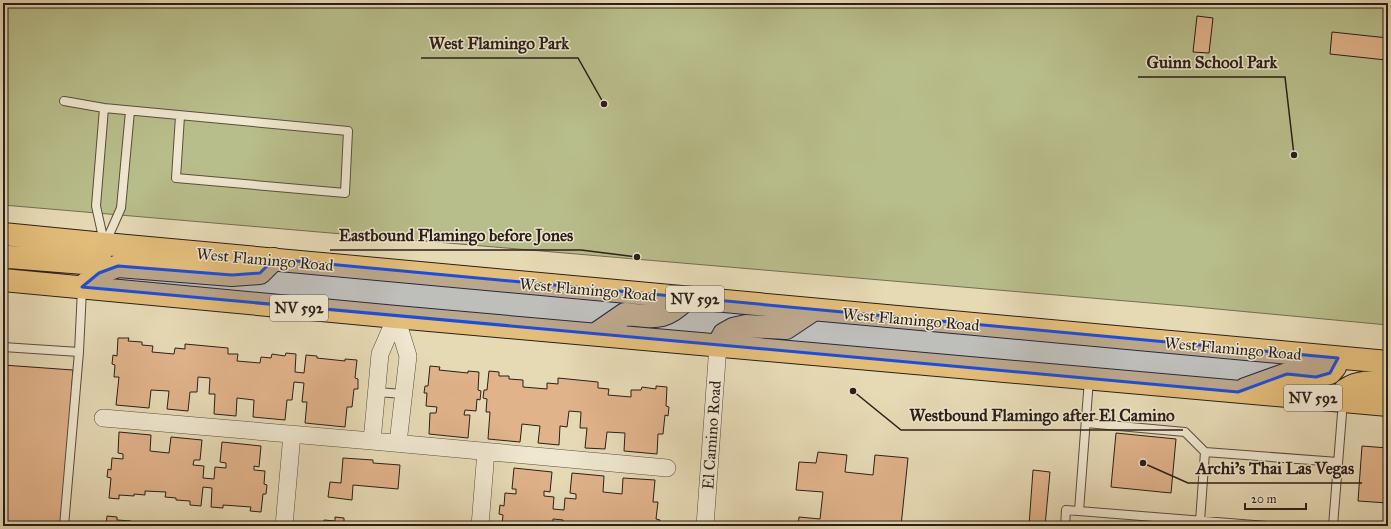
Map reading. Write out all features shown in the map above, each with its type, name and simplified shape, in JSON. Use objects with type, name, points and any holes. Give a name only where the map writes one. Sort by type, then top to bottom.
[{"type":"main road","name":"West Flamingo Road","points":[[3,234],[1388,362]]},
{"type":"main road","points":[[3,258],[9,257],[84,263],[97,259],[105,244]]},
{"type":"main road","points":[[82,287],[99,273],[118,266],[232,275],[260,273],[274,259]]},
{"type":"main road","name":"NV 592","points":[[3,280],[396,317],[1388,405]]},
{"type":"main road","points":[[596,334],[625,314],[663,316],[676,309],[686,298]]},
{"type":"main road","points":[[718,345],[724,334],[733,329],[746,326],[786,328],[813,310]]},
{"type":"main road","points":[[1238,392],[1287,374],[1316,377],[1330,373],[1335,367],[1338,358]]},
{"type":"main road","points":[[1342,401],[1345,390],[1352,385],[1365,382],[1388,383]]},
{"type":"street","points":[[372,441],[380,354],[396,317]]},
{"type":"street","points":[[396,317],[408,356],[398,443]]},
{"type":"street","name":"El Camino Road","points":[[704,526],[718,345]]},
{"type":"street","points":[[103,418],[668,468]]},
{"type":"street","points":[[284,526],[292,434]]},
{"type":"street","points":[[480,526],[486,451]]},
{"type":"lane","points":[[64,101],[130,111],[348,131],[345,193],[176,178],[180,116]]},
{"type":"lane","points":[[104,108],[96,206],[105,244]]},
{"type":"lane","points":[[105,244],[121,208],[130,111]]},
{"type":"lane","points":[[64,526],[79,352],[82,287]]},
{"type":"lane","points":[[3,347],[79,352]]},
{"type":"lane","points":[[1079,511],[1089,378]]},
{"type":"lane","points":[[376,392],[404,394]]},
{"type":"lane","points":[[1333,526],[1342,401]]},
{"type":"lane","points":[[1086,422],[1185,432],[1205,452],[1338,462]]},
{"type":"lane","points":[[1200,521],[1205,452]]},
{"type":"lane","points":[[1065,526],[1066,510],[1267,526]]},
{"type":"highlighted area","points":[[274,259],[1338,358],[1330,373],[1316,377],[1287,374],[1238,392],[82,287],[99,273],[118,266],[232,275],[260,273]]},
{"type":"green space","points":[[3,3],[1388,3],[1388,325],[1185,306],[3,205]]},
{"type":"building","points":[[1197,16],[1213,18],[1209,53],[1193,52]]},
{"type":"building","points":[[1332,32],[1388,38],[1386,60],[1330,54]]},
{"type":"building","points":[[118,338],[129,338],[128,341],[142,342],[142,345],[153,346],[152,352],[174,354],[175,348],[185,349],[185,344],[228,348],[228,354],[238,354],[237,361],[260,363],[261,357],[271,358],[272,354],[285,356],[286,353],[296,354],[295,372],[304,373],[306,355],[317,356],[317,358],[345,361],[345,359],[357,360],[355,378],[358,379],[358,389],[354,389],[352,407],[347,407],[345,427],[305,423],[307,402],[302,402],[304,383],[294,382],[292,400],[287,400],[285,420],[253,417],[254,400],[237,398],[236,416],[214,414],[215,394],[209,394],[210,378],[198,377],[197,392],[190,392],[188,411],[167,409],[169,391],[151,390],[149,408],[116,405],[119,377],[114,377],[115,365],[112,364],[113,355],[117,356]]},
{"type":"building","points":[[3,365],[73,370],[62,526],[3,526]]},
{"type":"building","points":[[430,366],[440,367],[439,370],[468,373],[468,371],[479,372],[478,390],[481,391],[480,400],[477,399],[476,411],[465,410],[464,415],[470,415],[468,438],[429,434],[430,413],[436,413],[437,407],[426,406],[427,393],[424,393],[425,386],[428,386]]},
{"type":"building","points":[[489,371],[499,372],[499,376],[509,376],[509,379],[523,380],[523,387],[547,389],[547,383],[558,384],[558,378],[598,382],[598,388],[609,389],[608,395],[631,397],[631,390],[641,390],[642,387],[656,389],[656,386],[667,387],[666,406],[669,407],[668,416],[665,415],[663,434],[658,434],[657,454],[624,451],[625,433],[607,432],[605,449],[585,448],[587,428],[580,428],[581,412],[569,411],[567,427],[560,426],[559,445],[538,443],[540,426],[522,424],[520,442],[488,439],[490,412],[486,412],[487,399],[483,398],[484,390],[487,390]]},
{"type":"building","points":[[119,432],[151,435],[150,451],[169,453],[171,437],[202,440],[200,460],[194,460],[193,465],[204,466],[203,478],[214,479],[215,467],[226,468],[226,463],[220,462],[222,442],[261,446],[259,467],[254,466],[254,470],[265,471],[264,484],[267,485],[266,494],[263,494],[261,512],[250,511],[251,507],[223,505],[223,508],[211,507],[212,488],[203,487],[201,506],[190,505],[190,501],[176,500],[176,498],[165,497],[166,492],[145,491],[145,495],[119,495],[119,499],[109,498],[111,478],[107,477],[108,469],[111,470],[112,458],[123,459],[123,454],[118,453]]},
{"type":"building","points":[[1116,433],[1176,439],[1171,493],[1111,487]]},
{"type":"building","points":[[1362,446],[1388,448],[1388,503],[1358,501]]},
{"type":"building","points":[[818,452],[847,455],[845,472],[873,475],[875,455],[908,458],[901,526],[798,526],[799,517],[820,519],[823,492],[796,490],[799,462],[816,463]]},
{"type":"building","points":[[343,458],[373,460],[373,463],[400,465],[398,489],[353,485],[352,500],[328,497],[330,482],[341,483]]},
{"type":"building","points":[[514,468],[552,472],[550,492],[544,491],[544,496],[554,497],[553,509],[564,510],[565,498],[576,499],[576,494],[570,493],[572,473],[604,476],[603,492],[622,494],[623,478],[655,480],[653,502],[658,502],[656,519],[660,520],[659,526],[562,526],[563,520],[553,519],[553,526],[502,526],[503,515],[499,514],[500,505],[504,506],[505,493],[516,494],[516,489],[512,489]]},
{"type":"building","points":[[1033,470],[1050,472],[1045,526],[1029,526]]},
{"type":"building","points":[[107,516],[117,517],[117,520],[131,521],[131,525],[140,526],[106,526]]},
{"type":"building","points":[[335,517],[344,518],[344,522],[363,524],[362,526],[324,526],[324,520],[335,521]]},
{"type":"building","points":[[188,523],[200,524],[199,526],[188,526]]},
{"type":"building","points":[[296,523],[317,524],[317,526],[296,526]]},
{"type":"place","name":"West Flamingo Park","points":[[604,104]]},
{"type":"place","name":"Guinn School Park","points":[[1294,155]]},
{"type":"place","name":"Eastbound Flamingo before Jones","points":[[637,257]]},
{"type":"place","name":"Westbound Flamingo after El Camino","points":[[853,391]]},
{"type":"place","name":"Archi's Thai Las Vegas","points":[[1143,463]]}]
